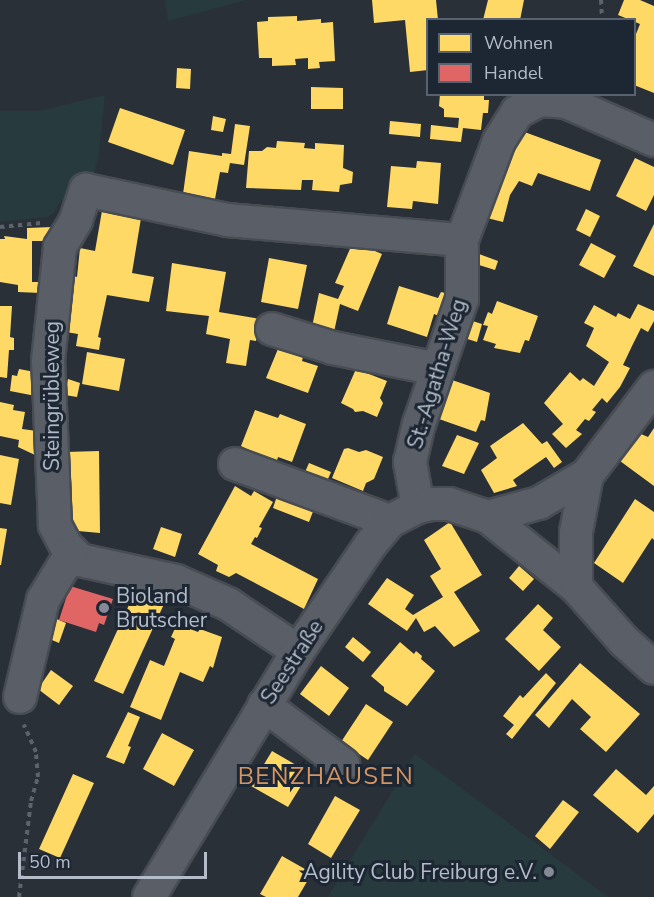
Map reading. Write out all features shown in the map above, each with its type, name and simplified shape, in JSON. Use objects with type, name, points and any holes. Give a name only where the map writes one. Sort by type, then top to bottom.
[{"type":"street","name":"St.-Agatha-Weg","points":[[418,507],[410,462],[462,299],[462,240],[499,141],[517,112],[540,100],[566,102],[654,140]]},
{"type":"street","name":"Steingrübleweg","points":[[72,552],[55,525],[48,361],[60,247],[76,220],[86,190],[227,220],[462,240]]},
{"type":"street","points":[[272,329],[333,348],[438,369]]},
{"type":"street","points":[[488,517],[539,503],[587,475],[654,387]]},
{"type":"street","points":[[236,464],[390,521]]},
{"type":"street","points":[[576,587],[576,532],[587,475]]},
{"type":"street","name":"Seestraße","points":[[149,897],[264,705],[370,545],[390,521],[418,507],[449,504],[488,517],[576,587],[624,641],[654,668]]},
{"type":"street","points":[[20,697],[43,600],[72,552],[80,560],[176,581],[228,604],[298,651]]},
{"type":"street","points":[[264,705],[343,764]]},
{"type":"path","points":[[601,0],[602,18]]},
{"type":"path","points":[[0,227],[76,220]]},
{"type":"path","points":[[20,697],[25,726],[36,752],[38,777],[31,801],[20,897]]},
{"type":"green space","points":[[165,0],[246,0],[168,21]]},
{"type":"green space","points":[[105,95],[98,159],[92,177],[73,187],[54,213],[47,217],[0,222],[0,111],[40,111]]},
{"type":"green space","points":[[415,754],[541,847],[608,897],[328,897]]},
{"type":"building: Wohnen","points":[[372,0],[436,0],[438,18],[426,18],[426,70],[410,72],[405,20],[374,23]]},
{"type":"building: Wohnen","points":[[488,0],[524,0],[520,18],[484,18]]},
{"type":"building: Wohnen","points":[[624,0],[640,0],[654,6],[654,93],[636,86],[636,34],[640,24],[636,22],[636,18],[618,15]]},
{"type":"building: Wohnen","points":[[297,16],[297,21],[321,19],[321,23],[333,22],[335,61],[319,62],[320,68],[308,69],[308,58],[295,59],[296,65],[272,66],[272,58],[259,58],[257,22],[268,21],[268,17]]},
{"type":"building: Wohnen","points":[[177,68],[191,69],[190,89],[176,88]]},
{"type":"building: Wohnen","points":[[311,87],[343,88],[343,109],[311,109]]},
{"type":"building: Wohnen","points":[[440,96],[484,96],[484,100],[489,100],[488,113],[483,113],[481,130],[463,128],[461,142],[430,139],[431,125],[458,128],[459,118],[444,117],[444,109],[439,106]]},
{"type":"building: Wohnen","points":[[120,108],[185,130],[173,165],[108,142]]},
{"type":"building: Wohnen","points":[[213,116],[226,119],[223,132],[211,130]]},
{"type":"building: Wohnen","points":[[390,121],[421,124],[420,137],[389,134]]},
{"type":"building: Wohnen","points":[[235,124],[250,126],[244,165],[230,163],[228,173],[220,172],[215,199],[183,194],[189,151],[222,156],[222,153],[231,154]]},
{"type":"building: Wohnen","points":[[519,130],[601,160],[590,191],[538,173],[532,186],[519,181],[510,195],[503,222],[487,218]]},
{"type":"building: Wohnen","points":[[277,141],[305,143],[304,148],[315,149],[315,143],[344,145],[343,168],[353,172],[352,183],[340,185],[339,192],[312,190],[313,180],[302,180],[301,190],[246,188],[249,151],[262,151],[267,147],[276,148]]},
{"type":"building: Wohnen","points":[[635,158],[654,167],[654,195],[646,211],[616,196]]},
{"type":"building: Wohnen","points":[[417,161],[441,163],[438,204],[413,201],[412,209],[387,207],[391,166],[416,168]]},
{"type":"building: Wohnen","points":[[103,205],[142,212],[132,273],[154,277],[149,302],[107,295],[98,337],[101,338],[99,350],[76,346],[78,334],[66,332],[72,298],[61,296],[66,274],[77,277],[80,248],[95,251]]},
{"type":"building: Wohnen","points":[[586,209],[600,216],[590,237],[576,230]]},
{"type":"building: Wohnen","points":[[654,224],[654,276],[633,266]]},
{"type":"building: Wohnen","points":[[52,227],[52,241],[32,241],[32,282],[38,282],[41,293],[18,292],[18,285],[0,282],[0,239],[5,239],[4,236],[27,239],[27,228]]},
{"type":"building: Wohnen","points":[[353,242],[382,254],[358,311],[340,304],[334,332],[312,327],[319,293],[338,299],[344,286],[335,283]]},
{"type":"building: Wohnen","points":[[591,243],[616,256],[604,278],[579,265]]},
{"type":"building: Wohnen","points":[[479,254],[498,261],[495,270],[479,265]]},
{"type":"building: Wohnen","points":[[269,258],[307,265],[298,309],[261,302]]},
{"type":"building: Wohnen","points":[[172,263],[226,272],[219,312],[260,319],[256,341],[250,340],[246,366],[226,363],[230,339],[206,334],[209,316],[166,311]]},
{"type":"building: Wohnen","points":[[399,286],[438,298],[441,292],[449,294],[442,317],[434,314],[427,337],[387,324]]},
{"type":"building: Wohnen","points":[[497,301],[538,316],[529,341],[525,340],[520,353],[494,348],[496,344],[483,340],[488,326],[483,325],[488,312],[492,314]]},
{"type":"building: Wohnen","points":[[638,304],[654,311],[654,321],[648,332],[641,328],[623,365],[630,368],[620,387],[607,403],[602,398],[592,410],[596,412],[589,421],[585,419],[576,430],[582,434],[566,448],[552,434],[563,424],[544,403],[570,372],[580,381],[583,378],[594,386],[609,362],[586,346],[594,328],[584,323],[594,305],[616,317],[618,313],[630,319]]},
{"type":"building: Wohnen","points":[[0,306],[12,306],[10,337],[14,338],[14,350],[9,350],[7,378],[0,377]]},
{"type":"building: Wohnen","points":[[466,319],[482,324],[477,342],[461,337]]},
{"type":"building: Wohnen","points":[[280,344],[304,352],[302,361],[318,366],[308,393],[266,378]]},
{"type":"building: Wohnen","points":[[87,352],[125,359],[119,391],[82,384]]},
{"type":"building: Wohnen","points":[[19,369],[40,373],[41,397],[10,391],[12,375],[17,376]]},
{"type":"building: Wohnen","points":[[356,369],[387,381],[380,398],[383,403],[377,417],[363,411],[355,412],[341,403]]},
{"type":"building: Wohnen","points":[[68,379],[80,383],[77,397],[65,395]]},
{"type":"building: Wohnen","points":[[452,380],[490,393],[485,421],[481,420],[476,432],[439,419],[443,406],[439,405]]},
{"type":"building: Wohnen","points":[[0,402],[14,405],[13,410],[25,412],[22,429],[37,431],[39,447],[35,455],[18,447],[19,440],[0,436]]},
{"type":"building: Wohnen","points":[[255,410],[278,418],[280,414],[306,424],[292,462],[278,457],[276,464],[241,446]]},
{"type":"building: Wohnen","points":[[523,423],[542,444],[547,441],[562,462],[554,468],[546,457],[513,480],[517,486],[494,493],[481,470],[497,458],[490,446]]},
{"type":"building: Wohnen","points":[[654,428],[654,486],[620,461],[641,434],[648,437]]},
{"type":"building: Wohnen","points":[[457,435],[479,443],[464,474],[442,466]]},
{"type":"building: Wohnen","points":[[344,449],[359,452],[366,450],[383,457],[374,479],[366,483],[363,491],[332,478]]},
{"type":"building: Wohnen","points":[[99,451],[100,533],[67,530],[65,452]]},
{"type":"building: Wohnen","points":[[0,455],[19,459],[11,505],[0,503]]},
{"type":"building: Wohnen","points":[[309,463],[331,472],[324,488],[302,479]]},
{"type":"building: Wohnen","points":[[235,486],[251,496],[254,491],[273,502],[259,527],[262,528],[257,538],[255,537],[251,544],[318,579],[304,609],[236,573],[229,577],[216,571],[218,565],[198,554]]},
{"type":"building: Wohnen","points":[[277,496],[317,501],[309,522],[273,508]]},
{"type":"building: Wohnen","points":[[635,499],[654,512],[654,540],[652,538],[623,583],[594,563]]},
{"type":"building: Wohnen","points":[[450,522],[482,575],[454,592],[480,631],[454,647],[435,626],[424,632],[416,618],[407,631],[368,604],[387,578],[414,595],[405,609],[413,615],[443,597],[430,576],[441,569],[424,540]]},
{"type":"building: Wohnen","points":[[161,527],[182,534],[175,557],[153,549]]},
{"type":"building: Wohnen","points":[[0,528],[7,529],[1,565],[0,565]]},
{"type":"building: Wohnen","points":[[519,566],[534,579],[523,591],[509,578]]},
{"type":"building: Wohnen","points":[[135,592],[164,604],[123,694],[94,681]]},
{"type":"building: Wohnen","points":[[538,604],[553,618],[543,630],[561,647],[539,671],[505,639]]},
{"type":"building: Wohnen","points":[[45,614],[66,623],[59,643],[40,635]]},
{"type":"building: Wohnen","points":[[177,624],[198,632],[200,629],[222,637],[213,668],[210,666],[203,682],[180,672],[161,720],[130,707],[150,660],[164,666],[175,639],[171,637]]},
{"type":"building: Wohnen","points":[[353,637],[371,652],[363,662],[345,647]]},
{"type":"building: Wohnen","points":[[400,642],[414,654],[416,651],[422,656],[421,659],[435,671],[407,706],[384,691],[384,687],[371,676]]},
{"type":"building: Wohnen","points":[[580,663],[640,714],[606,752],[580,729],[591,717],[572,699],[549,728],[535,715]]},
{"type":"building: Wohnen","points":[[321,666],[349,688],[329,716],[300,694]]},
{"type":"building: Wohnen","points":[[51,670],[73,686],[59,705],[38,689]]},
{"type":"building: Wohnen","points":[[546,673],[556,683],[512,739],[506,734],[514,725],[503,716],[520,695],[523,698]]},
{"type":"building: Wohnen","points":[[366,704],[393,722],[368,760],[341,742]]},
{"type":"building: Wohnen","points":[[128,712],[140,717],[128,746],[131,747],[124,764],[106,757]]},
{"type":"building: Wohnen","points":[[162,733],[194,750],[174,786],[143,769]]},
{"type":"building: Wohnen","points":[[272,751],[303,769],[295,783],[301,786],[288,807],[251,786]]},
{"type":"building: Wohnen","points":[[616,769],[646,795],[654,786],[654,814],[638,833],[593,795]]},
{"type":"building: Wohnen","points":[[73,774],[94,783],[60,858],[39,849]]},
{"type":"building: Wohnen","points":[[335,796],[360,810],[331,858],[308,844]]},
{"type":"building: Wohnen","points":[[563,800],[579,812],[550,849],[535,836]]},
{"type":"building: Wohnen","points":[[282,856],[312,873],[298,897],[266,897],[260,894]]},
{"type":"building: Handel","points":[[70,586],[113,599],[104,625],[99,623],[96,632],[59,620]]},
{"type":"place","name":"Bioland Brutscher","points":[[104,608]]},
{"type":"place","name":"Agility Club Freiburg e.V.","points":[[549,872]]},
{"type":"district","name":"BENZHAUSEN","points":[[326,777]]}]
